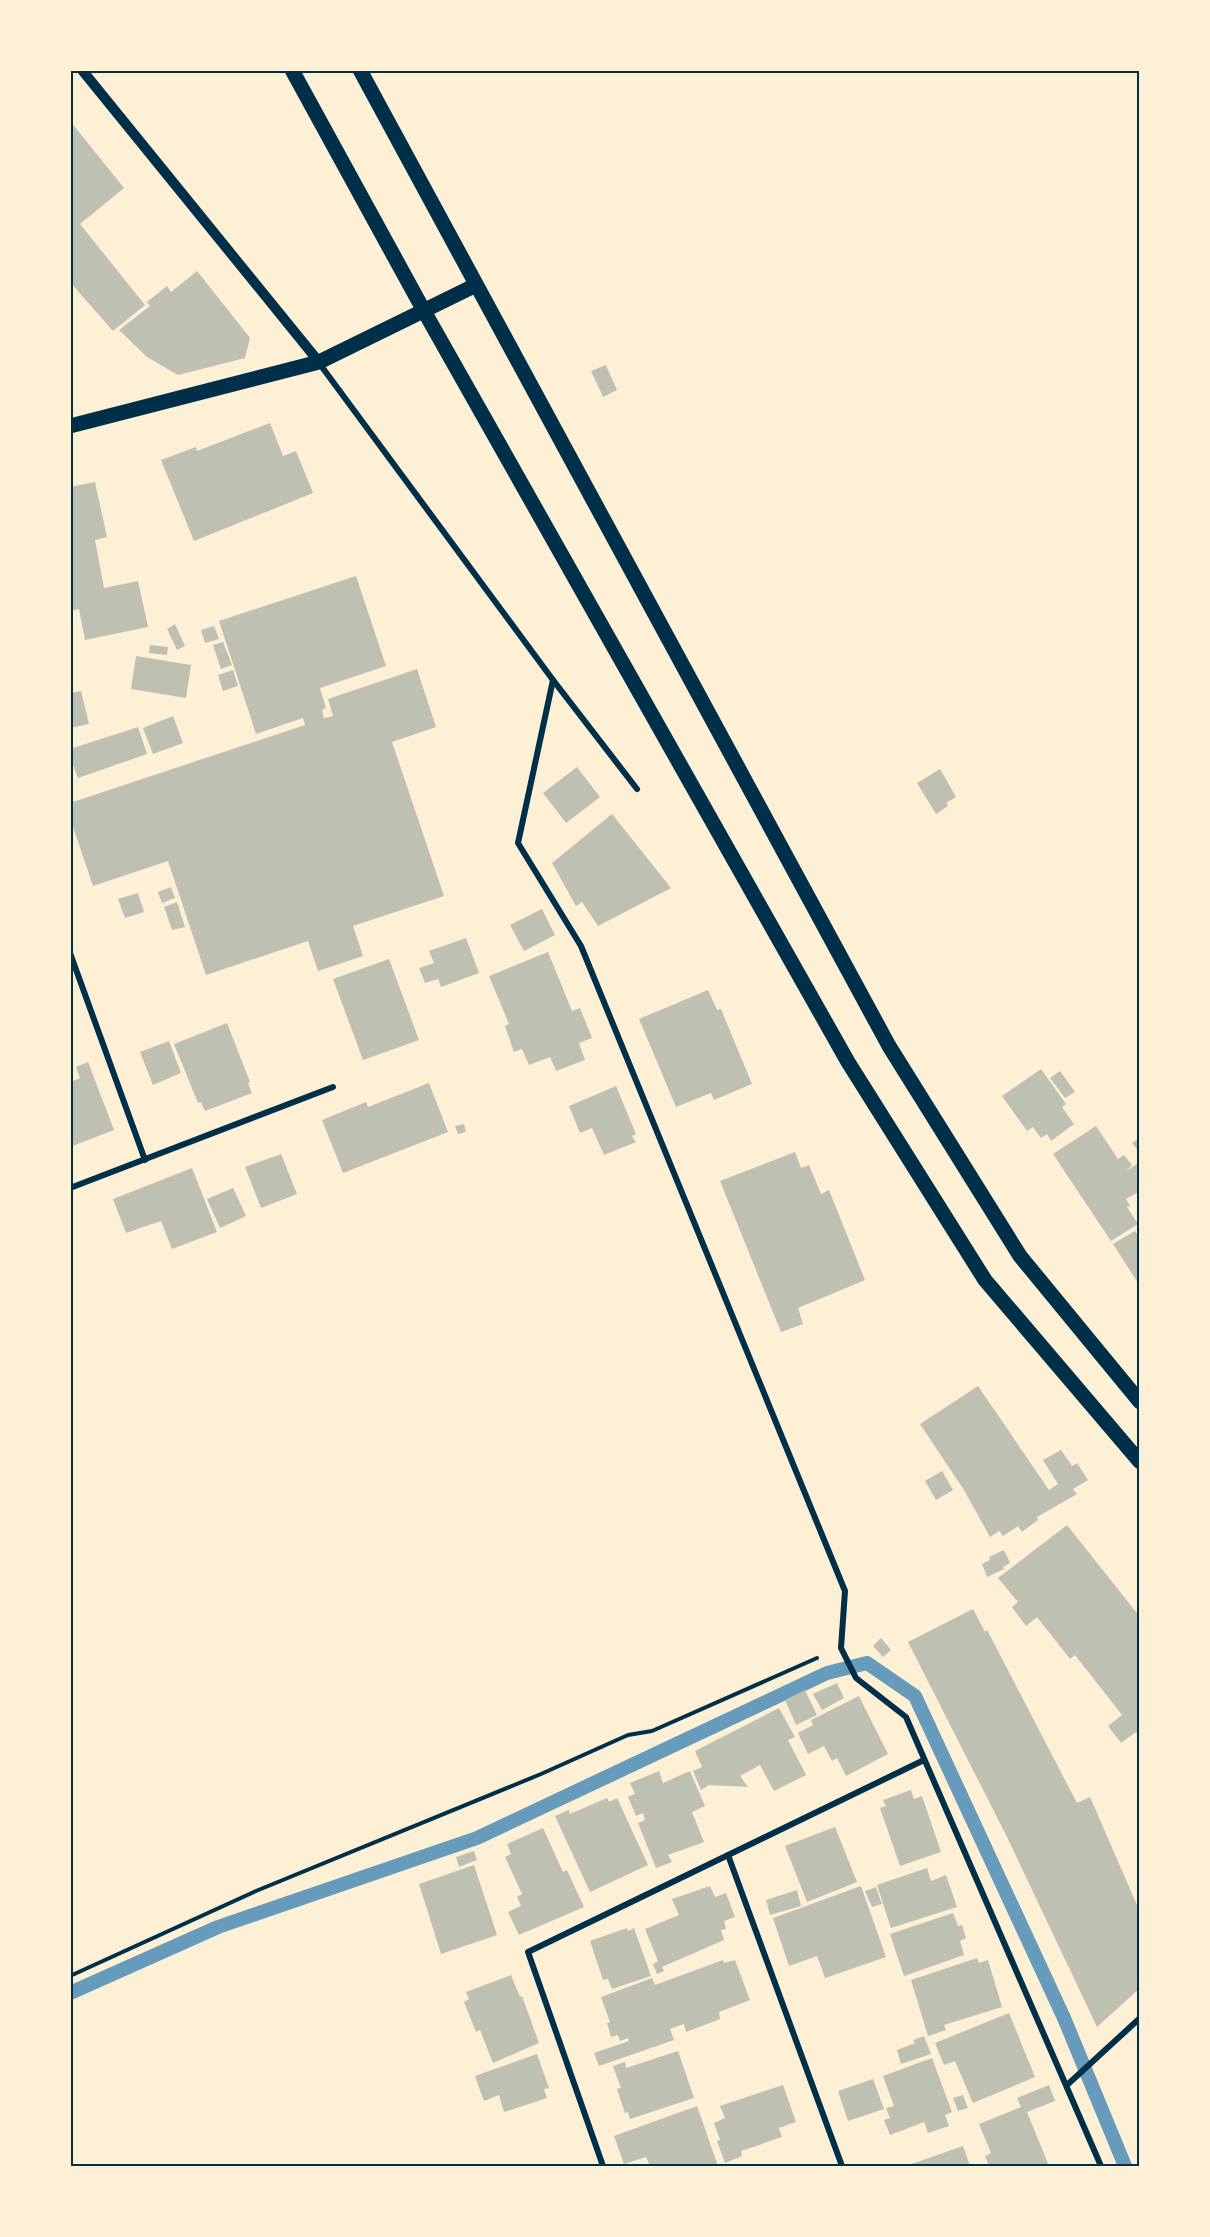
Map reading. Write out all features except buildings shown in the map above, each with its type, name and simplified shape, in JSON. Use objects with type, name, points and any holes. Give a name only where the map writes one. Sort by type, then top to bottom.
[{"type":"main road","points":[[292,70],[424,310],[848,1062],[985,1280],[1140,1462]]},
{"type":"main road","points":[[360,70],[889,1046],[1020,1256],[1140,1402]]},
{"type":"main road","points":[[70,426],[319,362],[476,285]]},
{"type":"street","points":[[82,70],[319,362],[553,680],[637,789]]},
{"type":"street","points":[[553,680],[518,843],[581,946],[845,1591],[841,1648],[855,1678],[906,1717],[1101,2166]]},
{"type":"street","points":[[70,953],[145,1160]]},
{"type":"street","points":[[70,1188],[333,1087]]},
{"type":"street","points":[[603,2166],[528,1952],[924,1760]]},
{"type":"street","points":[[728,1855],[842,2166]]},
{"type":"street","points":[[1066,2085],[1140,2018]]},
{"type":"path","points":[[70,1976],[256,1891],[541,1774],[628,1735],[652,1731],[841,1648]]},
{"type":"waterway","points":[[70,1993],[218,1927],[477,1838],[827,1673],[867,1663],[915,1696],[1064,2018],[1125,2166]]}]
